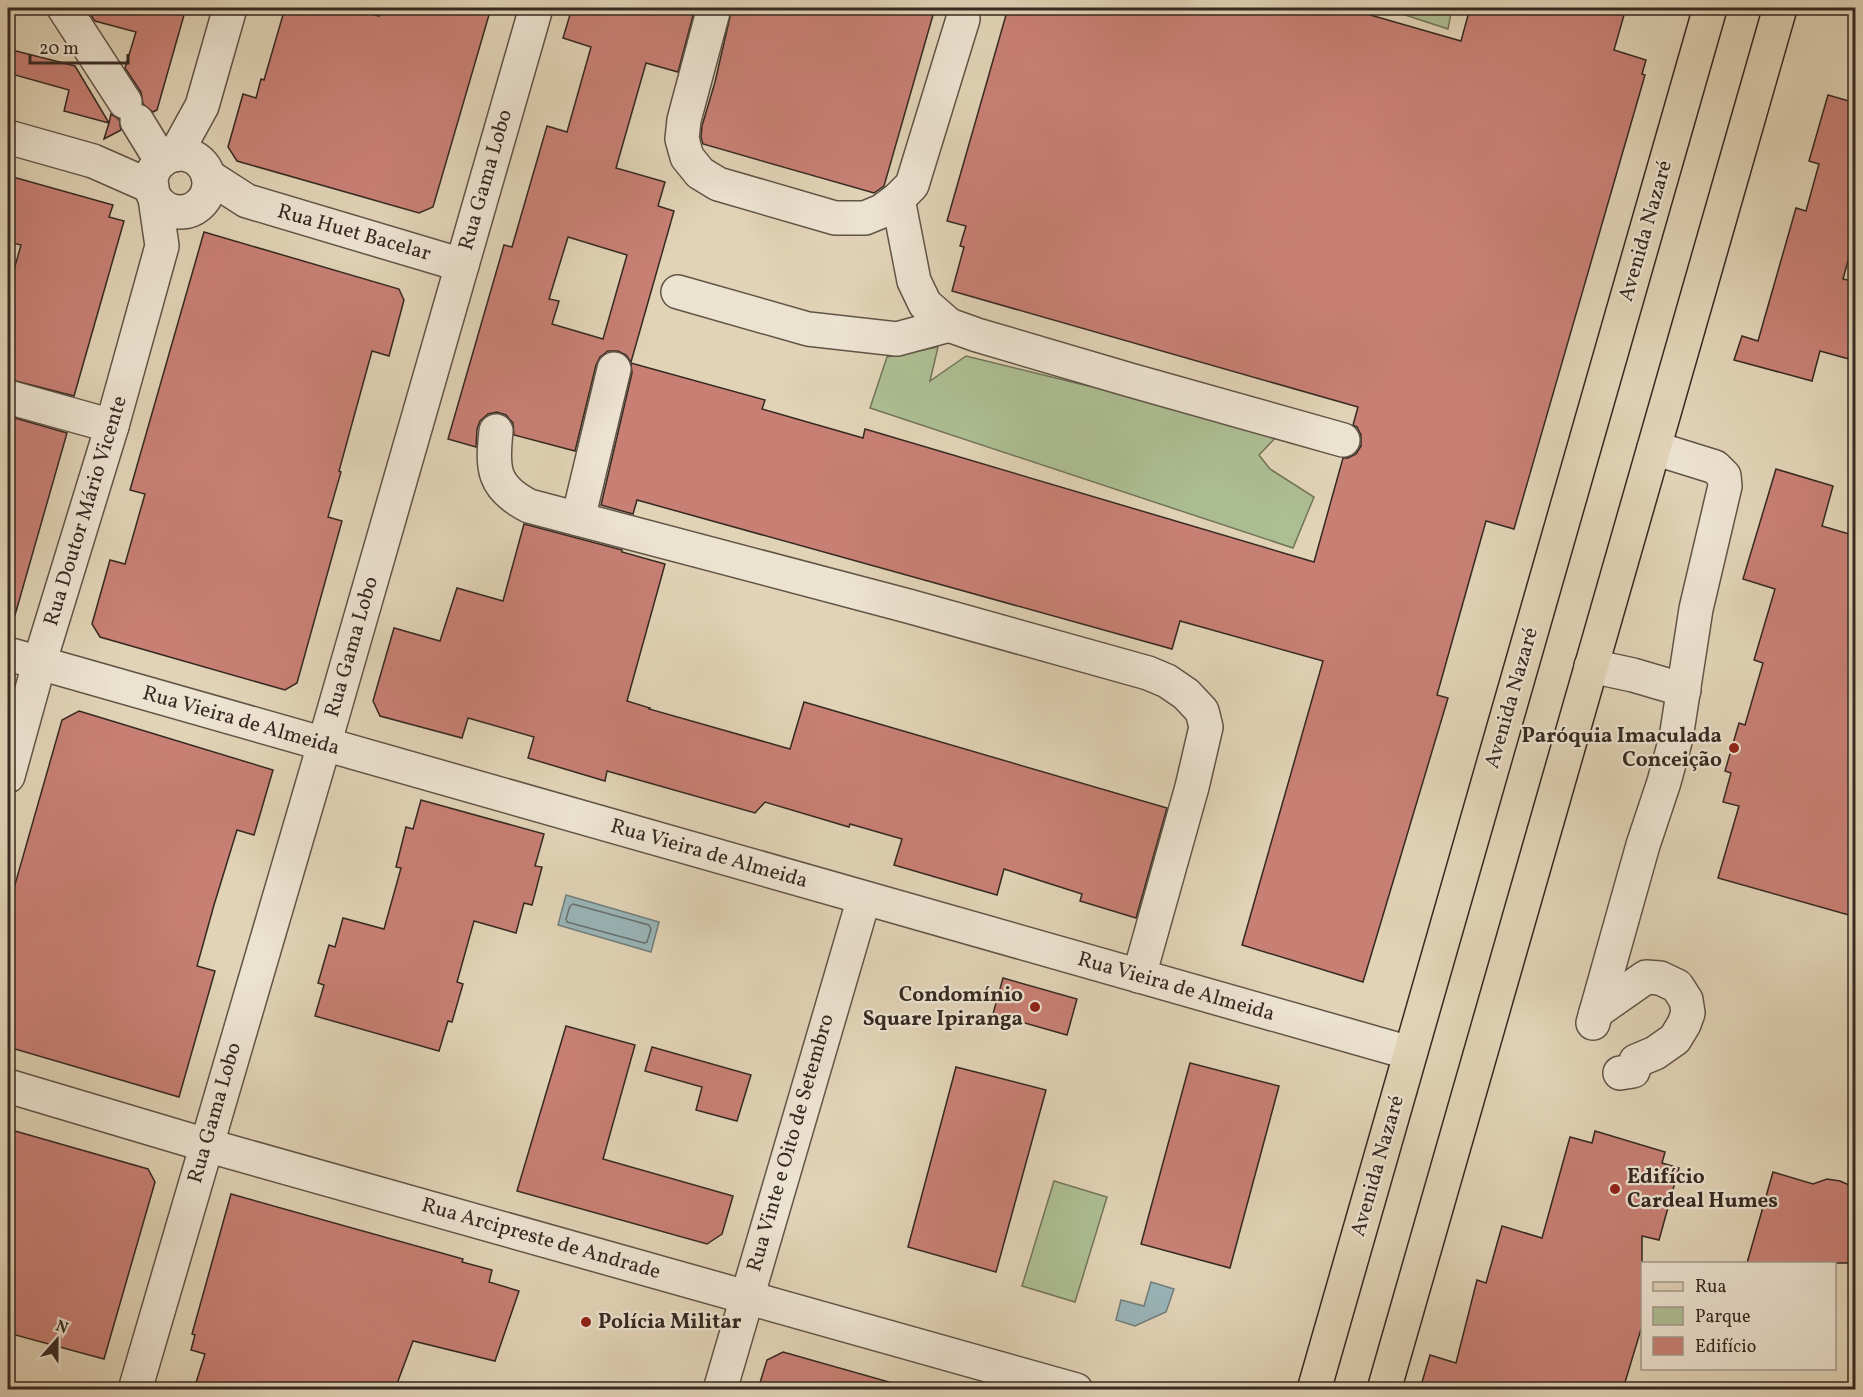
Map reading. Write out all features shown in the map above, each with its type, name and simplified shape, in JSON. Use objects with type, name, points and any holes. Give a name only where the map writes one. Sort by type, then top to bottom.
[{"type":"main road","name":"Avenida Nazaré","points":[[1314,1389],[1710,8]]},
{"type":"main road","points":[[1384,1389],[1780,8]]},
{"type":"street","points":[[64,8],[156,152],[179,179]]},
{"type":"street","name":"Rua Doutor Mário Vicente","points":[[8,776],[39,664],[112,426],[179,179],[230,8]]},
{"type":"street","name":"Rua Gama Lobo","points":[[135,1389],[324,745],[536,8]]},
{"type":"street","points":[[714,8],[684,120],[682,139],[687,157],[700,172],[718,184],[835,218],[865,218],[882,211],[912,185],[963,19]]},
{"type":"street","name":"Rua Huet Bacelar","points":[[8,137],[93,161],[179,179],[462,265]]},
{"type":"street","points":[[898,199],[914,281],[925,304],[949,325],[1342,440]]},
{"type":"street","points":[[678,292],[808,329],[897,339],[949,325]]},
{"type":"street","points":[[578,519],[614,369]]},
{"type":"street","points":[[8,397],[112,426]]},
{"type":"street","points":[[496,431],[493,460],[496,473],[514,498],[529,506],[1148,673],[1167,681],[1186,694],[1202,711],[1206,727],[1192,787],[1138,976]]},
{"type":"street","points":[[1620,1073],[1634,1071],[1636,1061],[1655,1053],[1675,1039],[1688,1013],[1686,1000],[1677,986],[1660,978],[1646,977],[1594,1017],[1673,749],[1696,609],[1725,486],[1724,476],[1714,467],[1654,448]]},
{"type":"street","name":"Rua Vieira de Almeida","points":[[8,654],[1410,1053]]},
{"type":"street","points":[[1591,666],[1684,690]]},
{"type":"street","name":"Rua Vinte e Oito de Setembro","points":[[720,1389],[864,897]]},
{"type":"street","name":"Rua Arcipreste de Andrade","points":[[8,1086],[206,1145],[1076,1389]]},
{"type":"green space","points":[[1384,8],[1452,8],[1448,29]]},
{"type":"green space","points":[[938,347],[930,381],[966,356],[1282,431],[1259,455],[1270,469],[1314,497],[1293,548],[870,408],[887,357]]},
{"type":"green space","points":[[1054,1181],[1107,1197],[1075,1302],[1022,1286]]},
{"type":"water","points":[[566,895],[659,922],[651,952],[558,925]]},
{"type":"water","points":[[1151,1282],[1174,1289],[1166,1312],[1135,1326],[1116,1320],[1121,1300],[1144,1306]]},
{"type":"building","points":[[86,8],[186,8],[157,110],[153,112],[143,104],[141,92],[125,68],[136,32],[95,21]]},
{"type":"building","points":[[285,8],[347,8],[379,16],[382,8],[491,8],[433,207],[419,213],[237,161],[228,147],[243,94],[256,98],[261,79],[264,80]]},
{"type":"building","points":[[572,8],[598,13],[599,8],[695,8],[678,72],[646,63],[616,168],[665,182],[658,206],[674,211],[631,362],[626,355],[618,351],[608,351],[600,357],[596,365],[575,451],[514,435],[513,423],[506,415],[497,412],[488,414],[480,421],[476,447],[448,439],[504,245],[512,247],[547,126],[567,132],[591,47],[563,38]],"holes":[[[568,237],[627,255],[603,339],[552,324],[559,301],[549,299]]]},
{"type":"building","points":[[732,8],[935,8],[884,186],[874,193],[703,144],[702,126]]},
{"type":"building","points":[[1008,8],[1346,8],[1461,41],[1470,8],[1626,8],[1614,50],[1646,60],[1642,74],[1645,75],[1514,529],[1486,521],[1437,695],[1448,698],[1363,982],[1242,945],[1323,661],[1180,621],[1172,649],[637,500],[633,514],[601,505],[632,373],[631,363],[765,400],[762,409],[863,438],[865,429],[1314,562],[1343,458],[1356,454],[1361,446],[1361,435],[1357,427],[1353,425],[1358,407],[952,291],[964,247],[960,246],[966,226],[947,221]]},
{"type":"building","points":[[8,49],[75,66],[109,123],[64,111],[69,90],[8,73]]},
{"type":"building","points":[[1828,95],[1856,103],[1856,231],[1843,279],[1856,282],[1856,361],[1820,351],[1812,381],[1734,360],[1742,336],[1758,341],[1796,208],[1806,211],[1819,164],[1809,161]]},
{"type":"building","points":[[111,114],[119,119],[121,130],[104,139]]},
{"type":"building","points":[[13,177],[113,205],[109,217],[124,221],[74,396],[8,379],[8,304],[11,292],[8,291],[21,245],[8,242],[8,180],[12,181]]},
{"type":"building","points":[[204,232],[399,289],[404,300],[389,356],[372,351],[328,517],[342,521],[297,683],[285,690],[100,637],[92,624],[110,560],[125,564],[145,494],[130,490]]},
{"type":"building","points":[[8,416],[67,433],[15,615],[8,613]]},
{"type":"building","points":[[1776,469],[1833,486],[1822,526],[1856,536],[1856,917],[1718,878],[1739,806],[1723,802],[1731,773],[1725,771],[1739,723],[1745,725],[1763,663],[1754,660],[1775,589],[1743,579]]},
{"type":"building","points":[[524,524],[665,564],[627,701],[790,749],[804,702],[1167,808],[1136,918],[1080,901],[1082,894],[1004,869],[997,895],[894,865],[902,839],[850,824],[849,827],[765,802],[755,813],[607,771],[605,781],[528,758],[534,737],[468,718],[462,738],[380,716],[373,701],[394,628],[440,641],[457,588],[503,601]]},
{"type":"building","points":[[79,711],[273,770],[254,835],[237,830],[214,905],[197,966],[215,971],[179,1097],[8,1047],[8,909],[62,720]]},
{"type":"building","points":[[421,800],[544,834],[535,866],[542,867],[532,905],[524,903],[516,933],[474,921],[457,982],[463,984],[452,1022],[448,1021],[439,1051],[315,1016],[324,985],[318,983],[329,945],[335,947],[343,918],[384,929],[401,868],[396,867],[406,827],[413,829]]},
{"type":"building","name":"Condomínio Square Ipiranga","points":[[1003,978],[1077,999],[1067,1035],[993,1014]]},
{"type":"building","points":[[566,1026],[635,1045],[603,1159],[733,1196],[722,1234],[707,1244],[517,1191]]},
{"type":"building","points":[[652,1047],[751,1075],[737,1121],[696,1110],[702,1087],[645,1071]]},
{"type":"building","points":[[1190,1063],[1279,1086],[1230,1268],[1141,1244]]},
{"type":"building","points":[[956,1067],[1046,1090],[996,1272],[908,1247]]},
{"type":"building","points":[[8,1129],[148,1169],[155,1182],[104,1359],[8,1333]]},
{"type":"building","points":[[1595,1131],[1665,1152],[1662,1163],[1679,1168],[1659,1240],[1642,1236],[1641,1329],[1623,1389],[1420,1389],[1430,1355],[1456,1363],[1477,1280],[1486,1283],[1502,1226],[1542,1238],[1570,1137],[1592,1143]]},
{"type":"building","points":[[1773,1172],[1813,1184],[1827,1179],[1840,1181],[1856,1188],[1856,1263],[1747,1262]]},
{"type":"building","points":[[231,1194],[463,1259],[462,1262],[492,1270],[489,1282],[519,1291],[495,1361],[413,1341],[395,1389],[194,1389],[205,1354],[191,1350],[195,1335],[192,1334]]},
{"type":"building","points":[[783,1352],[889,1382],[888,1389],[758,1389],[767,1360]]},
{"type":"place","name":"Paróquia Imaculada Conceição","points":[[1734,748]]},
{"type":"place","name":"Condomínio Square Ipiranga","points":[[1035,1007]]},
{"type":"place","name":"Edifício Cardeal Humes","points":[[1615,1189]]},
{"type":"place","name":"Polícia Militar","points":[[586,1322]]}]
